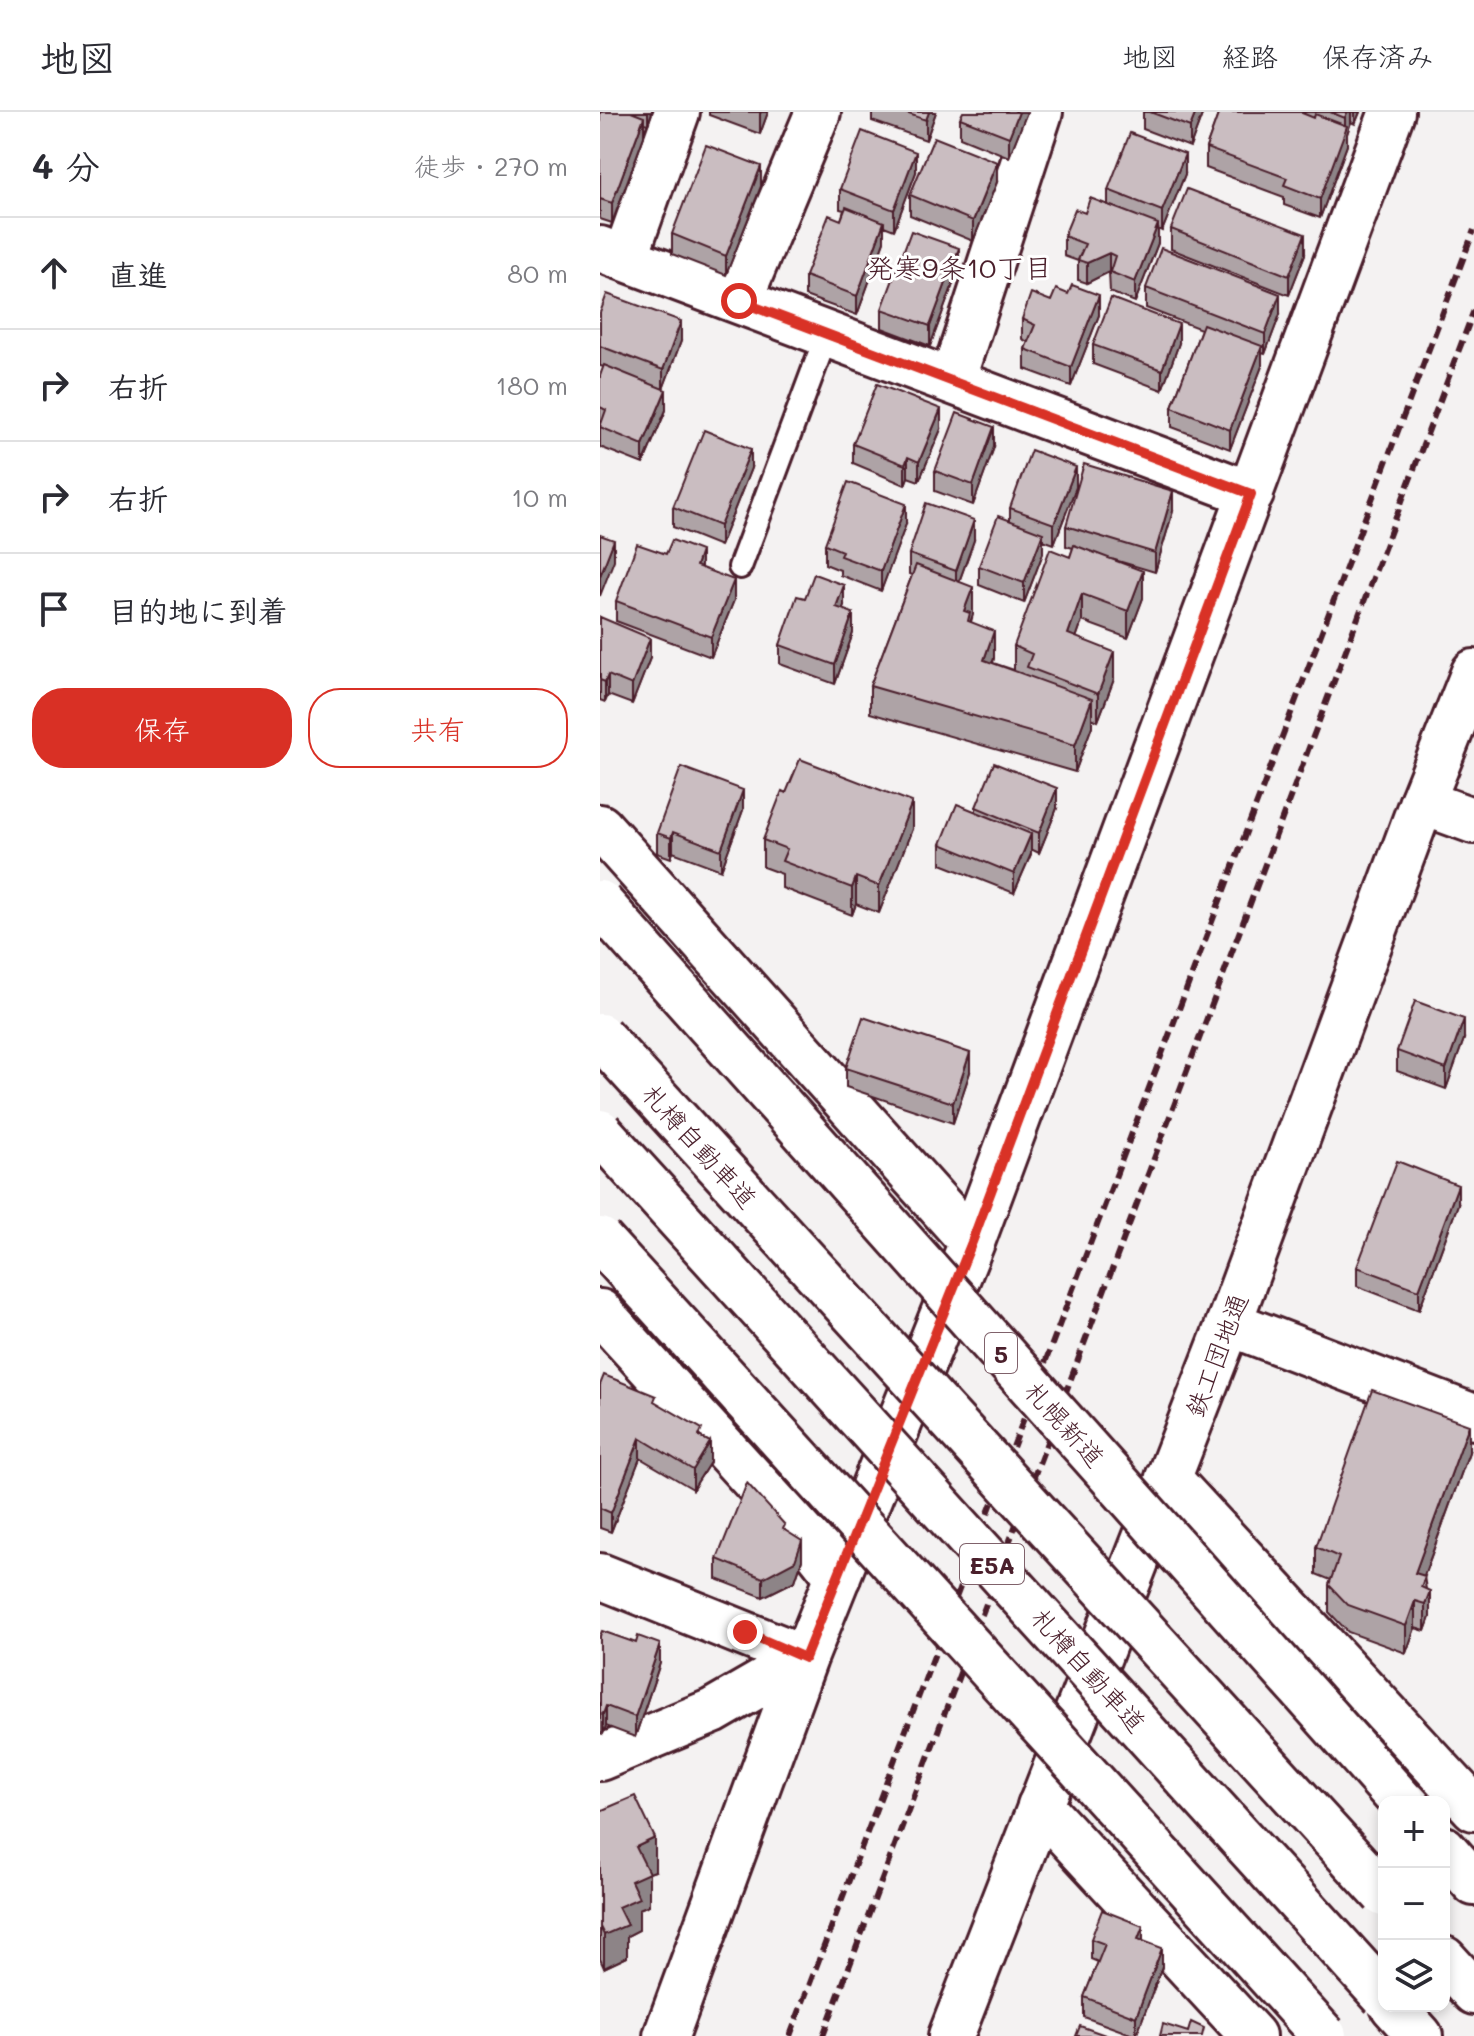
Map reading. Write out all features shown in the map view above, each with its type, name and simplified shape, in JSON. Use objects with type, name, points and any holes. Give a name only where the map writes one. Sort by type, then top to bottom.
[{"type":"main road","points":[[677,112],[612,254],[1251,494]]},
{"type":"main road","points":[[739,301],[818,112]]},
{"type":"main road","points":[[952,381],[1040,112]]},
{"type":"main road","points":[[666,2036],[805,1658],[972,1242],[1392,112]]},
{"type":"main road","name":"鉄工団地通","points":[[951,2036],[1229,1323],[1422,802],[1474,672]]},
{"type":"main road","points":[[1422,802],[1474,821]]},
{"type":"main road","points":[[600,827],[972,1242]]},
{"type":"main road","name":"札幌新道","points":[[600,903],[1397,1796]]},
{"type":"main road","name":"札樽自動車道","points":[[600,1036],[1378,1887]]},
{"type":"main road","name":"札樽自動車道","points":[[600,1132],[1378,1989]]},
{"type":"main road","points":[[600,1240],[1324,2036]]},
{"type":"main road","points":[[600,1312],[812,1544],[838,1577]]},
{"type":"main road","points":[[1229,1323],[1474,1417]]},
{"type":"main road","points":[[1168,1478],[1474,1808]]},
{"type":"main road","points":[[600,1576],[805,1658]]},
{"type":"main road","points":[[600,1758],[713,1711],[805,1658]]},
{"type":"main road","points":[[1040,1806],[1253,2036]]},
{"type":"main road","points":[[1450,1856],[1474,1883]]},
{"type":"main road","points":[[1450,1966],[1474,1992]]},
{"type":"main road","points":[[1398,2012],[1420,2036]]},
{"type":"lane","points":[[740,567],[827,334]]},
{"type":"building","points":[[600,112],[631,112],[644,117],[612,203],[600,199]]},
{"type":"building","points":[[903,112],[929,112],[926,120]]},
{"type":"building","points":[[963,112],[1019,112],[1009,137],[960,118]]},
{"type":"building","points":[[1150,112],[1196,112],[1190,127]]},
{"type":"building","points":[[1219,112],[1302,112],[1347,126],[1320,199],[1284,185],[1287,178],[1206,148]]},
{"type":"building","points":[[1330,112],[1347,112],[1345,118]]},
{"type":"building","points":[[862,131],[916,152],[894,210],[840,189]]},
{"type":"building","points":[[1130,133],[1185,154],[1162,211],[1108,190]]},
{"type":"building","points":[[934,137],[997,162],[973,221],[910,195]]},
{"type":"building","points":[[706,145],[761,166],[726,256],[672,234]]},
{"type":"building","points":[[1187,189],[1305,234],[1289,276],[1171,229]]},
{"type":"building","points":[[1090,198],[1158,224],[1135,282],[1110,272],[1115,256],[1109,253],[1087,263],[1078,260],[1085,244],[1064,236],[1075,209],[1085,213]]},
{"type":"building","points":[[846,207],[884,222],[857,296],[805,276],[829,215],[841,220]]},
{"type":"building","points":[[911,231],[959,248],[930,326],[882,309]]},
{"type":"building","points":[[1161,248],[1280,294],[1265,334],[1146,288]]},
{"type":"building","points":[[1072,285],[1099,295],[1071,367],[1025,349],[1035,325],[1022,319],[1031,293],[1051,301],[1056,289],[1068,294]]},
{"type":"building","points":[[607,294],[681,321],[663,370],[600,346],[600,313]]},
{"type":"building","points":[[1111,298],[1179,324],[1162,370],[1093,345]]},
{"type":"building","points":[[1203,324],[1262,346],[1230,430],[1172,407]]},
{"type":"building","points":[[604,365],[666,390],[643,445],[600,427],[606,410],[600,407],[600,376]]},
{"type":"building","points":[[877,384],[941,409],[919,462],[908,457],[905,465],[853,444]]},
{"type":"building","points":[[957,413],[994,427],[973,485],[935,471]]},
{"type":"building","points":[[704,430],[751,449],[720,526],[673,507]]},
{"type":"building","points":[[1031,450],[1076,467],[1054,524],[1010,508]]},
{"type":"building","points":[[1084,464],[1173,491],[1155,553],[1066,526]]},
{"type":"building","points":[[848,482],[906,504],[881,571],[840,556],[842,551],[825,544]]},
{"type":"building","points":[[926,503],[974,520],[956,571],[909,554]]},
{"type":"building","points":[[998,516],[1043,533],[1024,583],[979,566]]},
{"type":"building","points":[[600,535],[614,540],[600,576]]},
{"type":"building","points":[[672,540],[701,551],[696,566],[734,580],[711,637],[616,601],[637,544],[666,554]]},
{"type":"building","points":[[1074,545],[1143,571],[1128,611],[1082,594],[1068,634],[1114,652],[1098,694],[1027,667],[1032,654],[1014,646],[1050,549],[1070,557]]},
{"type":"building","points":[[916,565],[973,587],[964,611],[970,613],[968,621],[994,631],[984,660],[1092,699],[1075,745],[870,686]]},
{"type":"building","points":[[814,574],[844,585],[836,607],[853,613],[835,665],[780,645],[797,596],[805,598]]},
{"type":"building","points":[[600,617],[650,638],[632,685],[608,675],[605,682],[600,680]]},
{"type":"building","points":[[800,759],[912,802],[879,886],[856,877],[852,888],[782,861],[787,849],[763,840],[782,791],[786,793]]},
{"type":"building","points":[[994,763],[1057,788],[1039,833],[976,807]]},
{"type":"building","points":[[681,767],[743,790],[721,850],[673,832],[671,838],[657,833]]},
{"type":"building","points":[[957,804],[1031,834],[1014,874],[941,844]]},
{"type":"building","points":[[1415,1001],[1464,1019],[1446,1069],[1397,1051]]},
{"type":"building","points":[[863,1017],[970,1053],[953,1103],[846,1068]]},
{"type":"building","points":[[1397,1161],[1458,1185],[1419,1290],[1357,1267]]},
{"type":"building","points":[[604,1375],[656,1396],[654,1401],[702,1429],[699,1436],[710,1442],[693,1470],[640,1438],[611,1513],[600,1508],[600,1385]]},
{"type":"building","points":[[1372,1390],[1469,1425],[1415,1573],[1425,1576],[1421,1587],[1430,1591],[1425,1604],[1415,1601],[1406,1626],[1348,1605],[1329,1585],[1339,1557],[1316,1547]]},
{"type":"building","points":[[747,1483],[785,1525],[783,1529],[802,1541],[795,1561],[763,1578],[717,1559]]},
{"type":"building","points":[[602,1631],[636,1643],[638,1636],[660,1644],[635,1717],[606,1706],[603,1714],[600,1713]]},
{"type":"building","points":[[635,1796],[655,1838],[636,1847],[649,1873],[631,1881],[639,1898],[618,1907],[627,1925],[604,1935],[600,1927],[600,1811]]},
{"type":"building","points":[[1102,1910],[1143,1926],[1138,1939],[1162,1948],[1136,2017],[1084,1997],[1105,1944],[1091,1939]]},
{"type":"building","points":[[1191,2022],[1204,2028],[1202,2036],[1160,2036],[1163,2024],[1188,2032]]},
{"type":"building","points":[[1080,2026],[1108,2036],[1076,2036]]},
{"type":"railway","points":[[790,2036],[1474,230]]},
{"type":"railway","points":[[823,2036],[1474,310]]},
{"type":"district","name":"発寒9条10丁目","points":[[959,267]]},
{"type":"route","points":[[739,301],[1251,494],[972,1242],[805,1658],[745,1632]]}]
